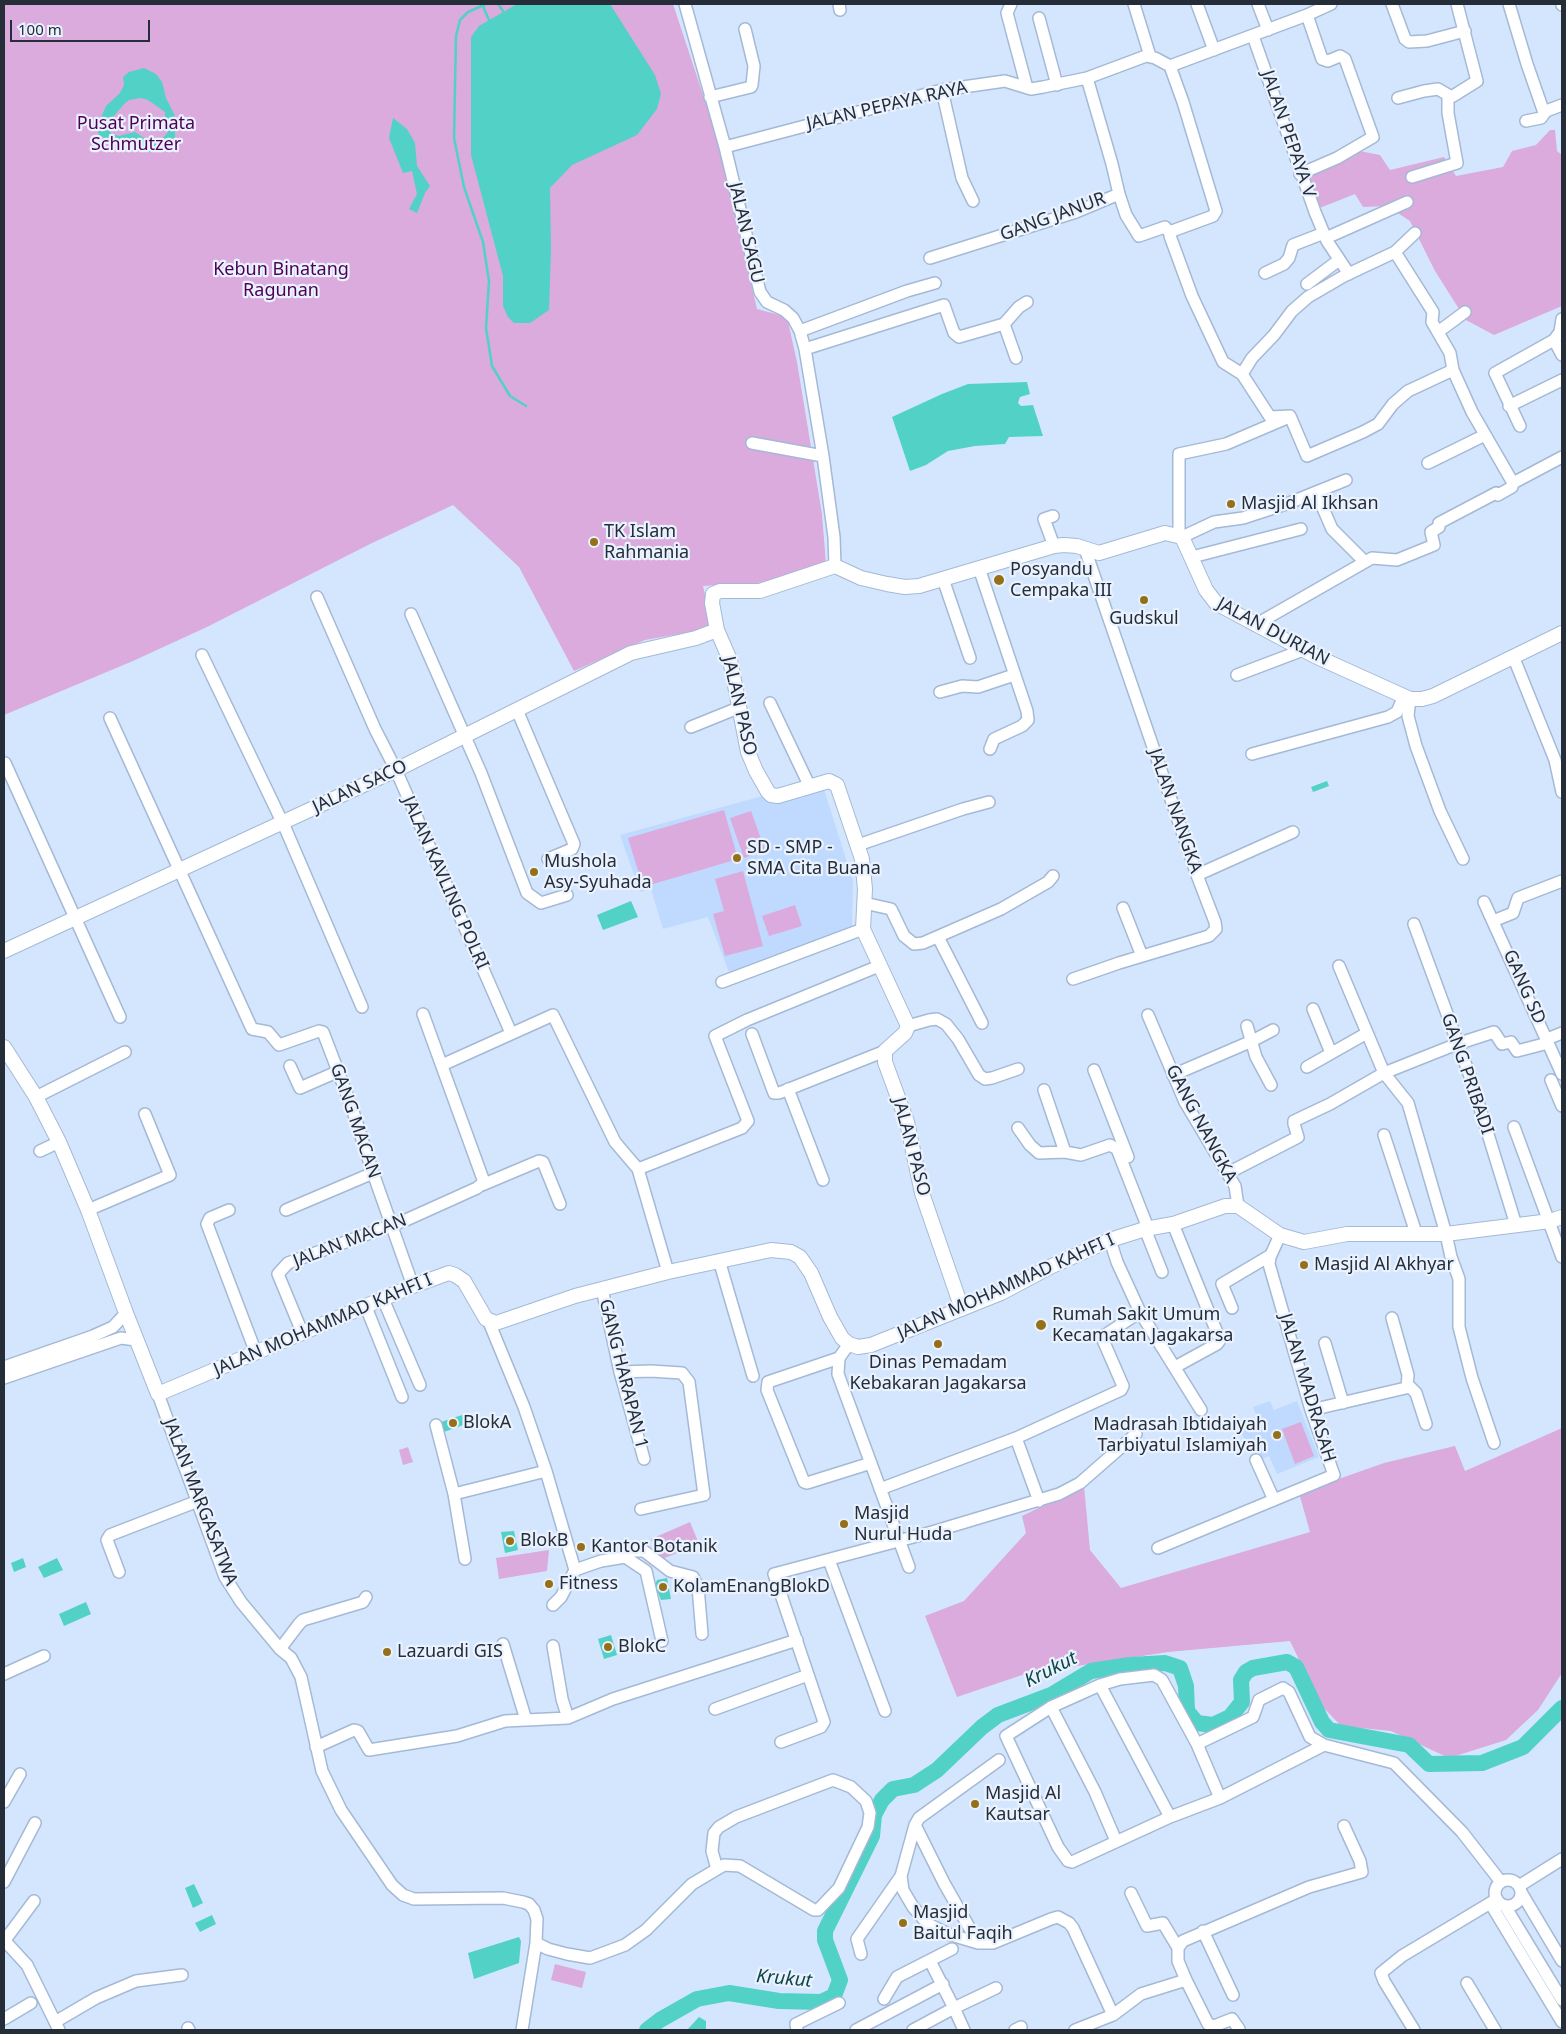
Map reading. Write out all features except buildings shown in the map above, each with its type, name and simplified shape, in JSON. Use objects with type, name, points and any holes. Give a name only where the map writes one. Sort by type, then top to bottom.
[{"type":"main road","points":[[836,566],[861,578],[905,587],[919,586],[1054,546],[1064,545],[1099,553],[1165,533],[1180,536]]},
{"type":"main road","name":"JALAN DURIAN","points":[[1180,536],[1192,557],[1210,597],[1216,603],[1303,650],[1407,697]]},
{"type":"main road","name":"JALAN PASO","points":[[836,566],[760,591],[716,592],[711,598],[717,630],[730,660],[748,752],[768,792],[771,795],[778,796],[829,781],[838,785],[858,845],[865,874],[863,929],[908,1026]]},
{"type":"main road","name":"JALAN SACO","points":[[4,950],[466,737],[631,653],[696,638],[717,630]]},
{"type":"main road","points":[[1407,697],[1422,699],[1433,696],[1562,633]]},
{"type":"main road","points":[[885,1051],[904,1033],[908,1026]]},
{"type":"main road","name":"JALAN MARGASATWA","points":[[4,1047],[36,1097],[59,1142],[88,1210],[158,1394]]},
{"type":"main road","name":"JALAN PASO","points":[[885,1051],[886,1067],[907,1122],[922,1193],[962,1309]]},
{"type":"main road","name":"JALAN MOHAMMAD KAHFI I","points":[[849,1344],[858,1347],[871,1345],[962,1309],[1001,1293],[1052,1266],[1110,1240],[1149,1228],[1173,1224],[1226,1206],[1238,1206]]},
{"type":"main road","points":[[1238,1206],[1280,1235],[1304,1242],[1347,1234],[1446,1234],[1556,1219]]},
{"type":"main road","points":[[490,1322],[496,1323],[575,1296],[668,1272],[771,1250],[791,1252],[800,1257],[811,1273],[834,1324],[842,1338],[849,1344]]},
{"type":"main road","name":"JALAN MOHAMMAD KAHFI I","points":[[158,1394],[302,1332],[442,1275],[455,1275],[464,1281],[483,1316],[490,1322]]},
{"type":"street","name":"JALAN SAGU","points":[[685,4],[725,147],[760,292],[767,302],[789,313],[800,331],[805,349],[823,456],[834,536],[836,566]]},
{"type":"street","points":[[1011,4],[1007,13],[1027,88]]},
{"type":"street","points":[[1134,4],[1150,56],[1170,66],[1183,102],[1216,211],[1213,216],[1170,233]]},
{"type":"street","points":[[1197,4],[1214,50]]},
{"type":"street","points":[[1258,4],[1268,30]]},
{"type":"street","points":[[1170,66],[1307,16],[1332,4]]},
{"type":"street","points":[[1392,4],[1405,39],[1409,42],[1422,42],[1466,31]]},
{"type":"street","points":[[1398,98],[1438,89],[1453,96],[1478,81],[1458,4]]},
{"type":"street","points":[[1509,4],[1527,64],[1543,110],[1546,111]]},
{"type":"street","points":[[1300,174],[1337,158],[1373,137],[1346,59],[1340,56],[1328,61],[1322,59],[1307,16]]},
{"type":"street","points":[[1039,18],[1057,85]]},
{"type":"street","points":[[710,97],[751,87],[754,66],[745,29]]},
{"type":"street","name":"JALAN PEPAYA V","points":[[1253,36],[1300,174],[1325,235],[1349,274]]},
{"type":"street","name":"JALAN PEPAYA RAYA","points":[[725,147],[942,90],[1005,82],[1027,88],[1057,85],[1088,78],[1150,56]]},
{"type":"street","name":"GANG JANUR","points":[[930,258],[1076,212],[1119,194],[1088,78]]},
{"type":"street","points":[[942,90],[962,178],[973,202]]},
{"type":"street","points":[[1412,178],[1457,163],[1448,113],[1448,95]]},
{"type":"street","points":[[1526,121],[1540,118],[1546,111],[1562,105]]},
{"type":"street","points":[[1119,194],[1126,215],[1138,236],[1165,227],[1170,233],[1192,296],[1223,362],[1242,374],[1270,417],[1290,416]]},
{"type":"street","points":[[1265,273],[1284,264],[1290,258],[1293,245],[1325,235],[1407,202]]},
{"type":"street","points":[[1242,374],[1252,358],[1274,335],[1292,311],[1308,297],[1349,274],[1395,252],[1415,233]]},
{"type":"street","points":[[1395,252],[1426,298],[1433,312],[1432,322],[1450,353],[1453,370],[1472,412],[1513,483]]},
{"type":"street","points":[[1307,284],[1339,260]]},
{"type":"street","points":[[800,331],[907,291],[935,283]]},
{"type":"street","points":[[805,349],[944,305],[954,334],[959,337],[1004,324],[1019,307],[1027,302]]},
{"type":"street","points":[[1438,332],[1465,312]]},
{"type":"street","points":[[1520,426],[1495,377],[1496,371],[1554,340],[1560,332],[1562,318]]},
{"type":"street","points":[[1004,324],[1016,358]]},
{"type":"street","points":[[1554,340],[1562,355]]},
{"type":"street","points":[[1290,416],[1307,456],[1378,424],[1394,404],[1408,391],[1453,370]]},
{"type":"street","points":[[1509,406],[1562,380]]},
{"type":"street","points":[[1290,416],[1226,444],[1179,454],[1178,502],[1180,536],[1214,522],[1259,514],[1346,480]]},
{"type":"street","points":[[1428,463],[1485,435]]},
{"type":"street","points":[[752,443],[823,456]]},
{"type":"street","points":[[1255,625],[1372,558],[1397,560],[1434,545],[1431,532],[1439,527],[1439,523],[1496,493],[1498,495],[1512,487],[1513,483],[1562,457]]},
{"type":"street","points":[[1175,487],[1178,502]]},
{"type":"street","points":[[1316,492],[1332,530],[1365,562]]},
{"type":"street","points":[[1053,516],[1044,519],[1054,546]]},
{"type":"street","points":[[1192,557],[1301,529]]},
{"type":"street","name":"JALAN NANGKA","points":[[1073,979],[1212,934],[1216,929],[1085,549]]},
{"type":"street","points":[[979,568],[1027,711],[1028,720],[1022,726],[994,739],[990,749]]},
{"type":"street","points":[[943,579],[970,658]]},
{"type":"street","name":"JALAN KAVLING POLRI","points":[[317,597],[375,729],[396,770],[511,1033]]},
{"type":"street","points":[[411,614],[466,737],[527,893],[541,903],[567,895]]},
{"type":"street","points":[[1237,676],[1303,650]]},
{"type":"street","points":[[202,655],[282,822],[362,1007]]},
{"type":"street","points":[[1513,656],[1555,760],[1561,786]]},
{"type":"street","points":[[940,692],[962,686],[978,687],[1014,675]]},
{"type":"street","points":[[1252,754],[1388,717],[1397,712],[1407,697]]},
{"type":"street","points":[[1407,697],[1408,716],[1416,746],[1440,810],[1463,859]]},
{"type":"street","points":[[770,703],[810,787]]},
{"type":"street","points":[[691,727],[738,708]]},
{"type":"street","points":[[518,710],[574,844],[572,850],[548,859]]},
{"type":"street","points":[[110,718],[180,870]]},
{"type":"street","points":[[5,763],[120,1017]]},
{"type":"street","points":[[858,845],[989,802]]},
{"type":"street","points":[[1197,875],[1293,832]]},
{"type":"street","name":"GANG MACAN","points":[[180,870],[252,1029],[268,1032],[279,1045],[319,1031],[323,1032],[339,1071],[413,1286]]},
{"type":"street","points":[[864,903],[891,909],[904,936],[914,944],[923,943],[1001,909],[1048,882],[1053,876]]},
{"type":"street","points":[[1493,921],[1513,913],[1518,898],[1562,881]]},
{"type":"street","name":"GANG SD","points":[[1484,902],[1562,1074]]},
{"type":"street","points":[[1123,908],[1142,956]]},
{"type":"street","name":"GANG PRIBADI","points":[[1414,924],[1482,1110],[1516,1225]]},
{"type":"street","points":[[722,982],[863,929]]},
{"type":"street","points":[[938,936],[982,1023]]},
{"type":"street","points":[[638,1168],[742,1128],[748,1121],[715,1036],[748,1020],[879,966]]},
{"type":"street","points":[[1339,966],[1384,1073],[1408,1103],[1451,1257],[1459,1278],[1460,1327],[1472,1378],[1494,1443]]},
{"type":"street","points":[[1313,1008],[1331,1053]]},
{"type":"street","points":[[423,1014],[484,1178],[482,1185]]},
{"type":"street","points":[[442,1065],[553,1015],[615,1142],[638,1168],[668,1272]]},
{"type":"street","name":"GANG NANGKA","points":[[1148,1015],[1185,1102],[1235,1186],[1238,1206]]},
{"type":"street","points":[[908,1026],[929,1020],[938,1020],[946,1024],[958,1039],[979,1075],[985,1079],[1018,1069]]},
{"type":"street","points":[[1247,1026],[1256,1057],[1271,1085]]},
{"type":"street","points":[[1173,1075],[1273,1030]]},
{"type":"street","points":[[1228,1173],[1298,1138],[1294,1122],[1384,1073],[1493,1032],[1502,1044],[1511,1042],[1517,1051],[1547,1041],[1562,1033]]},
{"type":"street","points":[[1307,1067],[1367,1033]]},
{"type":"street","points":[[752,1034],[774,1092],[788,1089],[885,1051]]},
{"type":"street","points":[[36,1097],[125,1052]]},
{"type":"street","points":[[290,1066],[300,1088],[339,1071]]},
{"type":"street","points":[[1094,1070],[1149,1228],[1162,1272]]},
{"type":"street","points":[[1551,1080],[1562,1106]]},
{"type":"street","points":[[788,1089],[823,1180]]},
{"type":"street","points":[[1044,1090],[1065,1152]]},
{"type":"street","points":[[88,1210],[170,1175],[145,1114]]},
{"type":"street","points":[[1514,1127],[1556,1219],[1562,1257]]},
{"type":"street","points":[[1018,1128],[1030,1145],[1039,1153],[1065,1152],[1081,1155],[1110,1145],[1117,1149],[1149,1228]]},
{"type":"street","points":[[1384,1135],[1416,1233]]},
{"type":"street","points":[[40,1151],[59,1142]]},
{"type":"street","name":"JALAN MACAN","points":[[302,1332],[278,1274],[288,1263],[392,1225],[539,1161],[543,1162],[560,1204]]},
{"type":"street","points":[[286,1210],[373,1173]]},
{"type":"street","points":[[229,1210],[210,1218],[207,1224],[256,1353]]},
{"type":"street","points":[[1173,1224],[1220,1340],[1217,1344],[1175,1367]]},
{"type":"street","name":"JALAN MADRASAH","points":[[1158,1548],[1334,1475],[1311,1410],[1269,1264],[1280,1235]]},
{"type":"street","points":[[1110,1240],[1117,1262],[1140,1312],[1202,1410]]},
{"type":"street","points":[[1232,1308],[1222,1284],[1271,1255]]},
{"type":"street","points":[[719,1260],[753,1376]]},
{"type":"street","name":"GANG HARAPAN 1","points":[[602,1289],[620,1372],[644,1459]]},
{"type":"street","points":[[383,1299],[420,1385]]},
{"type":"street","points":[[366,1307],[402,1397]]},
{"type":"street","points":[[880,1489],[1016,1438],[1121,1390],[1123,1386],[1103,1340],[1105,1335],[1140,1312]]},
{"type":"street","points":[[4,1367],[93,1336],[113,1327],[126,1314]]},
{"type":"street","points":[[1392,1318],[1408,1375],[1407,1387]]},
{"type":"street","points":[[490,1322],[524,1407],[546,1471],[575,1570]]},
{"type":"street","points":[[4,1378],[121,1338],[136,1340]]},
{"type":"street","points":[[1325,1342],[1343,1403]]},
{"type":"street","points":[[849,1344],[839,1358],[838,1374],[910,1567]]},
{"type":"street","points":[[839,1358],[768,1382],[766,1390],[804,1482],[807,1483],[870,1463]]},
{"type":"street","points":[[620,1372],[682,1373],[689,1382],[704,1495],[641,1509]]},
{"type":"street","points":[[1311,1410],[1410,1387],[1416,1393],[1426,1424]]},
{"type":"street","name":"JALAN MARGASATWA","points":[[158,1394],[225,1578],[241,1602],[280,1649],[291,1658],[301,1677],[322,1771],[342,1810],[392,1886],[403,1895],[414,1899],[503,1898],[529,1904],[534,1910],[537,1919],[536,1942],[522,2030]]},
{"type":"street","points":[[436,1425],[454,1494],[465,1559]]},
{"type":"street","points":[[781,1742],[824,1726],[824,1718],[774,1574],[1059,1494],[1080,1483],[1136,1434]]},
{"type":"street","points":[[1016,1438],[1039,1500]]},
{"type":"street","points":[[1256,1460],[1274,1500]]},
{"type":"street","points":[[454,1494],[546,1471]]},
{"type":"street","points":[[119,1572],[107,1540],[110,1535],[198,1501]]},
{"type":"street","points":[[553,1605],[561,1597],[575,1570],[601,1561],[625,1557],[632,1551],[644,1551],[670,1571],[693,1577],[698,1587],[702,1634]]},
{"type":"street","points":[[625,1557],[646,1572],[662,1641]]},
{"type":"street","points":[[829,1560],[885,1711]]},
{"type":"street","points":[[280,1649],[303,1620],[360,1604],[366,1597]]},
{"type":"street","points":[[316,1747],[354,1730],[358,1731],[369,1750],[457,1736],[505,1721],[568,1718],[613,1699],[668,1680],[797,1640]]},
{"type":"street","points":[[503,1644],[526,1720]]},
{"type":"street","points":[[553,1646],[562,1699],[568,1718]]},
{"type":"street","points":[[4,1674],[44,1656]]},
{"type":"street","points":[[715,1709],[808,1675]]},
{"type":"street","points":[[1220,1798],[1197,1744],[1162,1680],[1154,1675],[1120,1679],[1100,1685],[1051,1707],[1006,1736],[1058,1847],[1068,1861],[1072,1862],[1170,1817],[1220,1798],[1324,1745]]},
{"type":"street","points":[[1100,1685],[1170,1817]]},
{"type":"street","points":[[1197,1744],[1253,1717],[1259,1700],[1283,1688],[1289,1692],[1310,1737],[1324,1745],[1394,1764],[1462,1832],[1501,1882]]},
{"type":"street","points":[[1051,1707],[1095,1792],[1116,1841]]},
{"type":"street","points":[[861,1954],[857,1939],[901,1876],[915,1825],[919,1818],[999,1760]]},
{"type":"street","points":[[4,1802],[20,1774]]},
{"type":"street","points":[[536,1942],[548,1949],[590,1958],[625,1945],[646,1930],[692,1884],[724,1865],[740,1866],[814,1910],[818,1910],[839,1888],[868,1827],[870,1813],[866,1801],[851,1786],[834,1780],[736,1817],[719,1827],[714,1834],[712,1852],[717,1868]]},
{"type":"street","points":[[4,1882],[35,1823]]},
{"type":"street","points":[[915,1825],[944,1883],[978,1943]]},
{"type":"street","points":[[1178,1948],[1183,1941],[1203,1931],[1320,1883],[1362,1872],[1360,1861],[1344,1826]]},
{"type":"street","points":[[1520,1889],[1562,1859]]},
{"type":"street","points":[[901,1876],[903,1890],[913,1907],[928,1924],[948,1934],[978,1943],[993,1943],[1058,1917],[1073,1928],[1112,2015]]},
{"type":"street","points":[[1562,1961],[1520,1889],[1511,1880],[1501,1882],[1495,1890],[1497,1903],[1562,2022]]},
{"type":"street","points":[[1414,2030],[1384,1981],[1381,1972],[1402,1956],[1497,1903],[1515,1904],[1520,1899],[1520,1889]]},
{"type":"street","points":[[1131,1893],[1147,1926],[1163,1923],[1178,1948],[1178,1961],[1208,2024],[1214,2026],[1232,2020],[1239,2029]]},
{"type":"street","points":[[34,1901],[13,1926],[5,1942],[27,1965],[57,2026],[96,1998],[136,1981],[182,1974]]},
{"type":"street","points":[[1497,1903],[1562,2000]]},
{"type":"street","points":[[1203,1931],[1233,1995]]},
{"type":"street","points":[[884,1999],[897,1978],[952,1949]]},
{"type":"street","points":[[930,1960],[964,2030]]},
{"type":"street","points":[[1075,2030],[1112,2015],[1141,1994],[1186,1980]]},
{"type":"street","points":[[1466,1983],[1495,2030]]},
{"type":"street","points":[[856,2030],[943,1984]]},
{"type":"street","points":[[913,2030],[996,1988]]},
{"type":"street","points":[[4,2019],[31,2003]]},
{"type":"street","points":[[796,2030],[796,2024],[838,2003]]},
{"type":"shaded area","points":[[517,4],[610,4],[655,75],[661,94],[657,109],[637,135],[572,165],[550,188],[551,250],[549,310],[530,323],[514,323],[508,317],[503,306],[503,276],[471,155],[471,37],[479,26]]},
{"type":"shaded area","points":[[144,68],[156,74],[162,82],[166,98],[175,116],[175,139],[169,146],[159,151],[146,152],[131,142],[115,143],[99,135],[97,127],[106,106],[120,93],[124,85],[123,77],[129,72]],"holes":[[[141,98],[148,100],[165,112],[165,123],[168,132],[163,138],[150,142],[135,132],[119,136],[112,134],[108,129],[108,123],[124,104],[129,100]]]},
{"type":"shaded area","points":[[393,118],[407,129],[415,143],[417,166],[430,186],[417,213],[409,209],[417,194],[412,171],[403,173],[389,138]]},
{"type":"shaded area","points":[[1027,382],[1030,394],[1020,397],[1018,403],[1021,406],[1033,405],[1043,436],[1009,437],[1005,444],[975,446],[948,451],[926,465],[910,471],[892,417],[968,384]]},
{"type":"shaded area","name":"SD - SMP - SMA Cita Buana","points":[[821,780],[853,881],[852,928],[730,975],[708,917],[663,929],[651,889],[640,892],[620,835]]},
{"type":"shaded area","points":[[1327,781],[1329,786],[1313,792],[1311,787]]},
{"type":"shaded area","points":[[631,901],[638,917],[603,930],[597,915]]},
{"type":"shaded area","name":"Madrasah Ibtidaiyah Tarbiyatul Islamiyah","points":[[1270,1401],[1274,1410],[1297,1401],[1319,1457],[1277,1474],[1269,1456],[1257,1461],[1250,1444],[1247,1446],[1239,1427],[1258,1419],[1253,1407]]},
{"type":"shaded area","name":"BlokA","points":[[462,1415],[466,1424],[444,1432],[441,1422]]},
{"type":"shaded area","name":"BlokB","points":[[514,1531],[518,1550],[505,1553],[501,1532]]},
{"type":"shaded area","points":[[23,1558],[26,1567],[14,1572],[11,1563]]},
{"type":"shaded area","points":[[57,1558],[63,1570],[44,1578],[38,1567]]},
{"type":"shaded area","name":"KolamEnangBlokD","points":[[667,1578],[671,1599],[661,1600],[655,1585],[657,1580]]},
{"type":"shaded area","points":[[86,1602],[91,1614],[64,1626],[59,1614]]},
{"type":"shaded area","name":"BlokC","points":[[611,1635],[617,1655],[604,1659],[598,1639]]},
{"type":"shaded area","points":[[194,1884],[203,1903],[193,1908],[185,1888]]},
{"type":"shaded area","points":[[212,1915],[216,1924],[200,1932],[195,1923]]},
{"type":"shaded area","points":[[519,1937],[521,1941],[519,1963],[474,1979],[468,1953]]},
{"type":"shaded area","points":[[699,2017],[706,2021],[706,2030],[687,2030]]},
{"type":"green space","name":"Kebun Binatang Ragunan","points":[[4,4],[673,4],[714,128],[757,309],[787,317],[797,362],[822,514],[826,564],[772,582],[703,586],[713,628],[645,640],[574,671],[519,567],[453,505],[370,544],[207,627],[133,661],[4,715]]},
{"type":"green space","points":[[1550,130],[1555,130],[1557,151],[1562,155],[1562,306],[1494,335],[1466,320],[1435,271],[1410,221],[1387,206],[1363,207],[1355,194],[1312,211],[1295,170],[1344,148],[1380,155],[1390,170],[1444,157],[1456,176],[1503,167],[1512,151],[1536,145]]},
{"type":"green space","points":[[724,810],[738,859],[643,887],[628,838]]},
{"type":"green space","points":[[751,811],[765,850],[744,858],[730,818]]},
{"type":"green space","points":[[743,871],[763,946],[725,956],[713,914],[724,911],[715,879]]},
{"type":"green space","points":[[795,905],[802,926],[769,936],[762,916]]},
{"type":"green space","points":[[1301,1422],[1314,1456],[1295,1464],[1282,1429]]},
{"type":"green space","points":[[1562,1428],[1562,1673],[1538,1710],[1506,1740],[1449,1758],[1391,1731],[1341,1726],[1321,1705],[1290,1641],[1168,1652],[1025,1674],[957,1697],[925,1616],[964,1601],[1026,1533],[1022,1516],[1084,1486],[1090,1550],[1121,1588],[1310,1532],[1299,1493],[1384,1463],[1455,1446],[1465,1471]]},
{"type":"green space","points":[[408,1447],[413,1462],[403,1465],[399,1450]]},
{"type":"green space","points":[[690,1522],[699,1544],[660,1560],[651,1539]]},
{"type":"green space","points":[[549,1550],[547,1571],[499,1579],[496,1558]]},
{"type":"green space","points":[[555,1964],[586,1972],[582,1988],[551,1980]]},
{"type":"waterway","points":[[482,4],[489,20]]},
{"type":"waterway","points":[[486,4],[468,12],[460,20],[456,36],[454,138],[464,187],[483,242],[489,281],[486,328],[492,366],[510,396],[526,406]]},
{"type":"waterway","points":[[498,4],[503,11]]},
{"type":"waterway","name":"Krukut","points":[[647,2030],[660,2020],[697,1999],[729,1993],[779,2001],[821,2002],[834,1996],[840,1980],[825,1940],[825,1931],[872,1836],[874,1815],[882,1800],[893,1789],[914,1785],[937,1770],[982,1727],[998,1715],[1051,1695],[1091,1671],[1130,1665],[1165,1663],[1180,1668],[1186,1686],[1187,1711],[1197,1723],[1213,1725],[1230,1717],[1242,1702],[1241,1680],[1246,1672],[1253,1668],[1287,1662],[1296,1667],[1322,1722],[1329,1730],[1409,1745],[1429,1764],[1482,1763],[1523,1747],[1562,1708]]},
{"type":"place","name":"Masjid Al Ikhsan","points":[[1231,504]]},
{"type":"place","name":"TK Islam Rahmania","points":[[594,542]]},
{"type":"place","name":"Posyandu Cempaka III","points":[[999,580]]},
{"type":"place","name":"Gudskul","points":[[1144,600]]},
{"type":"place","name":"SD - SMP - SMA Cita Buana","points":[[737,858]]},
{"type":"place","name":"Mushola Asy-Syuhada","points":[[534,872]]},
{"type":"place","name":"Masjid Al Akhyar","points":[[1304,1265]]},
{"type":"place","name":"Rumah Sakit Umum Kecamatan Jagakarsa","points":[[1041,1325]]},
{"type":"place","name":"Dinas Pemadam Kebakaran Jagakarsa","points":[[938,1344]]},
{"type":"place","name":"BlokA","points":[[453,1423]]},
{"type":"place","name":"Madrasah Ibtidaiyah Tarbiyatul Islamiyah","points":[[1277,1435]]},
{"type":"place","name":"Masjid Nurul Huda","points":[[844,1524]]},
{"type":"place","name":"BlokB","points":[[510,1541]]},
{"type":"place","name":"Kantor Botanik","points":[[581,1547]]},
{"type":"place","name":"Fitness","points":[[549,1584]]},
{"type":"place","name":"KolamEnangBlokD","points":[[663,1587]]},
{"type":"place","name":"BlokC","points":[[608,1647]]},
{"type":"place","name":"Lazuardi GIS","points":[[387,1652]]},
{"type":"place","name":"Masjid Al Kautsar","points":[[975,1804]]},
{"type":"place","name":"Masjid Baitul Faqih","points":[[903,1923]]},
{"type":"park label","name":"Pusat Primata Schmutzer","points":[[136,134]]}]
